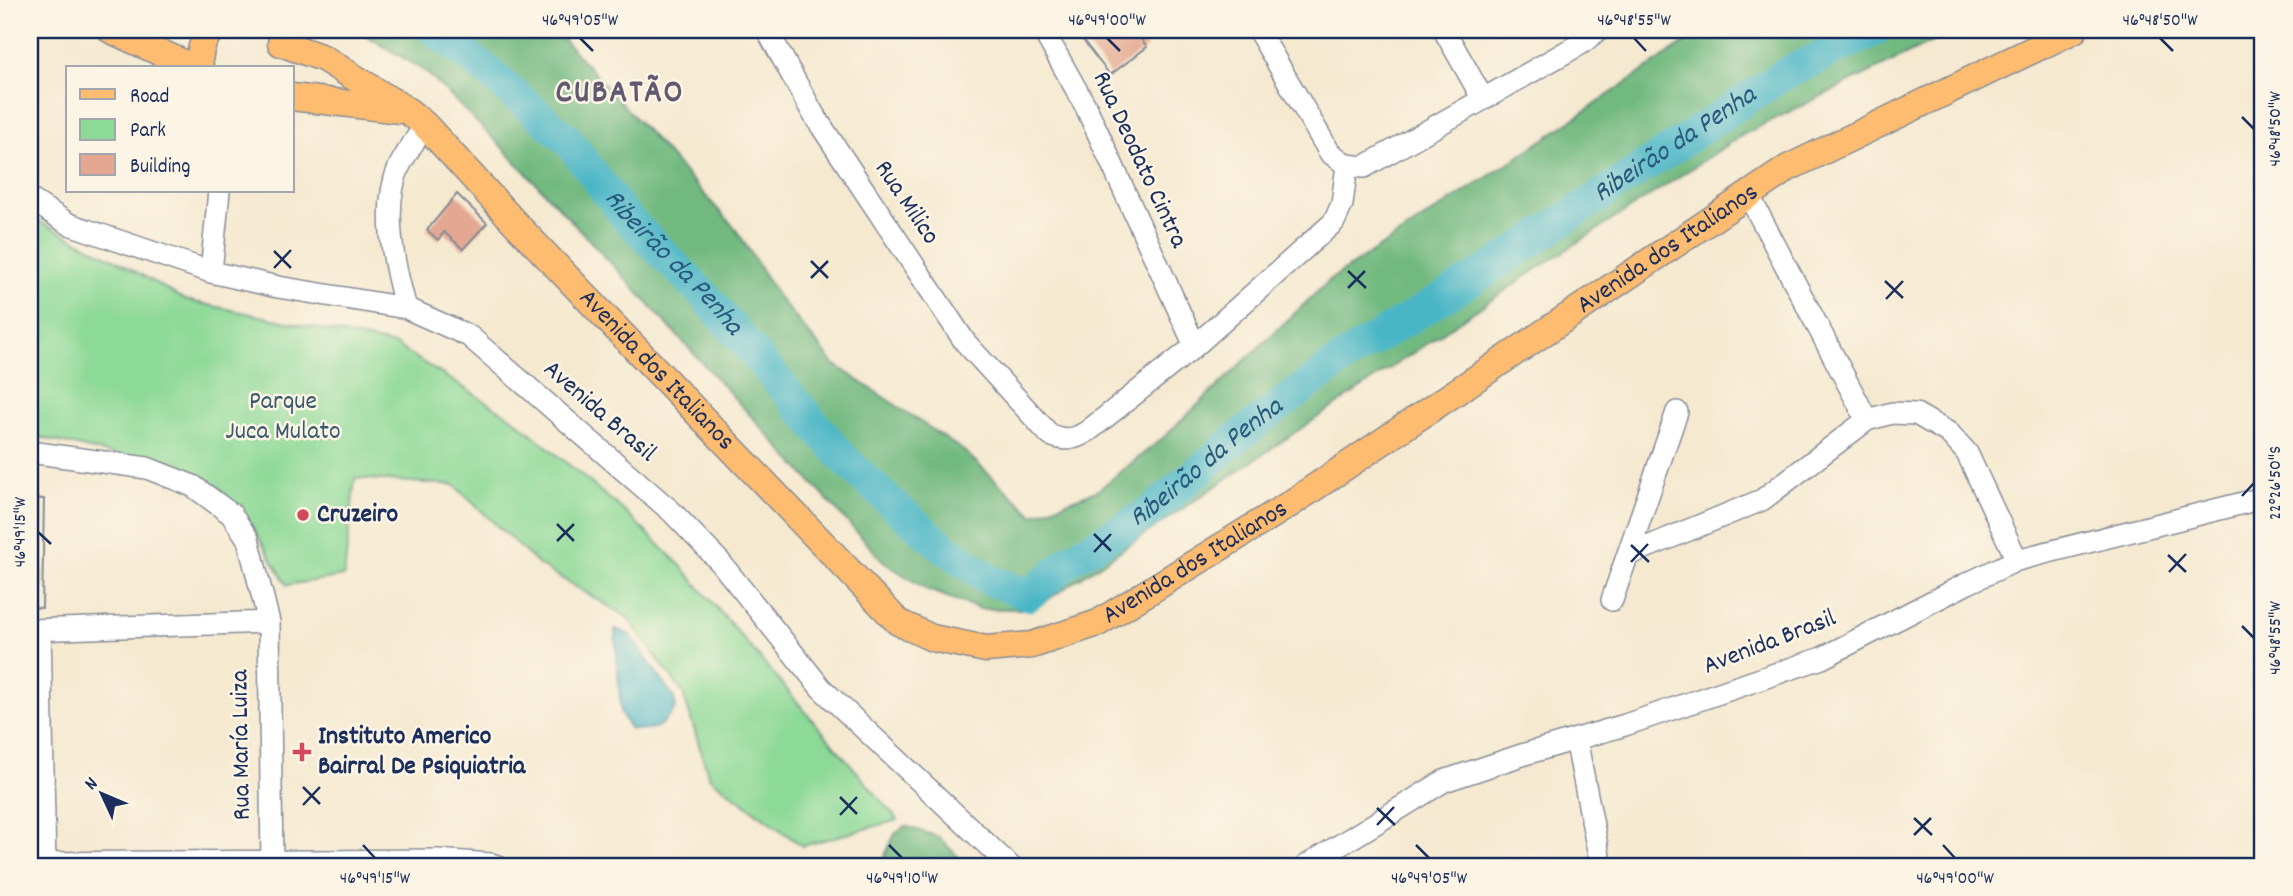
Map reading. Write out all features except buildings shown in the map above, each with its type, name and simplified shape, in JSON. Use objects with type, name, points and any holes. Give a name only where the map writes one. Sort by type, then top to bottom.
[{"type":"main road","points":[[111,30],[190,66]]},
{"type":"main road","points":[[200,66],[202,43],[211,30]]},
{"type":"main road","name":"Avenida dos Italianos","points":[[277,41],[323,58],[416,118],[898,622],[932,638],[986,649],[1032,645],[1098,623],[1290,504],[1788,168],[2074,30]]},
{"type":"main road","points":[[294,97],[416,118]]},
{"type":"street","name":"Rua Milico","points":[[767,30],[814,115],[965,342],[1050,435],[1062,440],[1075,439],[1195,346],[1334,222],[1342,204],[1339,159]]},
{"type":"street","name":"Rua Deodato Cintra","points":[[1043,30],[1086,107],[1195,346]]},
{"type":"street","points":[[1258,30],[1339,159],[1364,167],[1582,43],[1598,30]]},
{"type":"street","points":[[1444,30],[1483,99]]},
{"type":"street","points":[[406,308],[394,266],[391,200],[416,118]]},
{"type":"street","points":[[211,272],[219,192]]},
{"type":"street","points":[[1748,194],[1867,420]]},
{"type":"street","name":"Avenida Brasil","points":[[30,199],[69,225],[211,272],[278,287],[406,308],[469,336],[672,512],[720,562],[821,688],[1010,866]]},
{"type":"street","points":[[1612,600],[1677,412]]},
{"type":"street","points":[[1628,555],[1762,500],[1867,420],[1892,412],[1916,414],[1949,433],[1967,453],[2017,560]]},
{"type":"street","name":"Rua María Luiza","points":[[30,452],[146,468],[193,486],[231,514],[248,540],[269,622],[272,864]]},
{"type":"street","name":"Avenida Brasil","points":[[1306,866],[1444,781],[1625,725],[1822,658],[2017,560],[2263,498]]},
{"type":"street","points":[[269,622],[35,630],[40,864],[272,864],[437,859],[494,865]]},
{"type":"street","points":[[1576,739],[1601,866]]},
{"type":"green space","points":[[357,30],[555,30],[735,228],[779,298],[834,364],[964,451],[1033,515],[1098,490],[1164,437],[1331,279],[1518,157],[1702,31],[1956,30],[1746,133],[1540,267],[1034,609],[980,609],[928,590],[885,563],[500,145],[426,72]]},
{"type":"green space","name":"Parque Juca Mulato","points":[[30,217],[114,259],[185,300],[395,345],[514,419],[623,510],[681,566],[898,820],[802,846],[709,777],[683,693],[627,617],[539,565],[454,485],[355,478],[344,576],[287,585],[253,528],[218,486],[154,464],[30,435]]},
{"type":"green space","points":[[905,826],[939,837],[967,866],[880,866],[895,834]]},
{"type":"water","points":[[615,629],[629,634],[673,696],[676,707],[657,727],[630,729],[621,713]]},
{"type":"waterway","name":"Ribeirão da Penha","points":[[433,30],[475,61],[567,139],[624,215],[704,295],[845,460],[946,549],[990,580],[1029,595],[1073,558],[1150,512],[1242,434],[1341,360],[1491,268],[1783,75],[1876,30]]},
{"type":"place","name":"Cruzeiro","points":[[303,515]]},
{"type":"place","name":"Instituto Americo Bairral De Psiquiatria","points":[[302,752]]},
{"type":"district","name":"CUBATÃO","points":[[620,94]]}]
